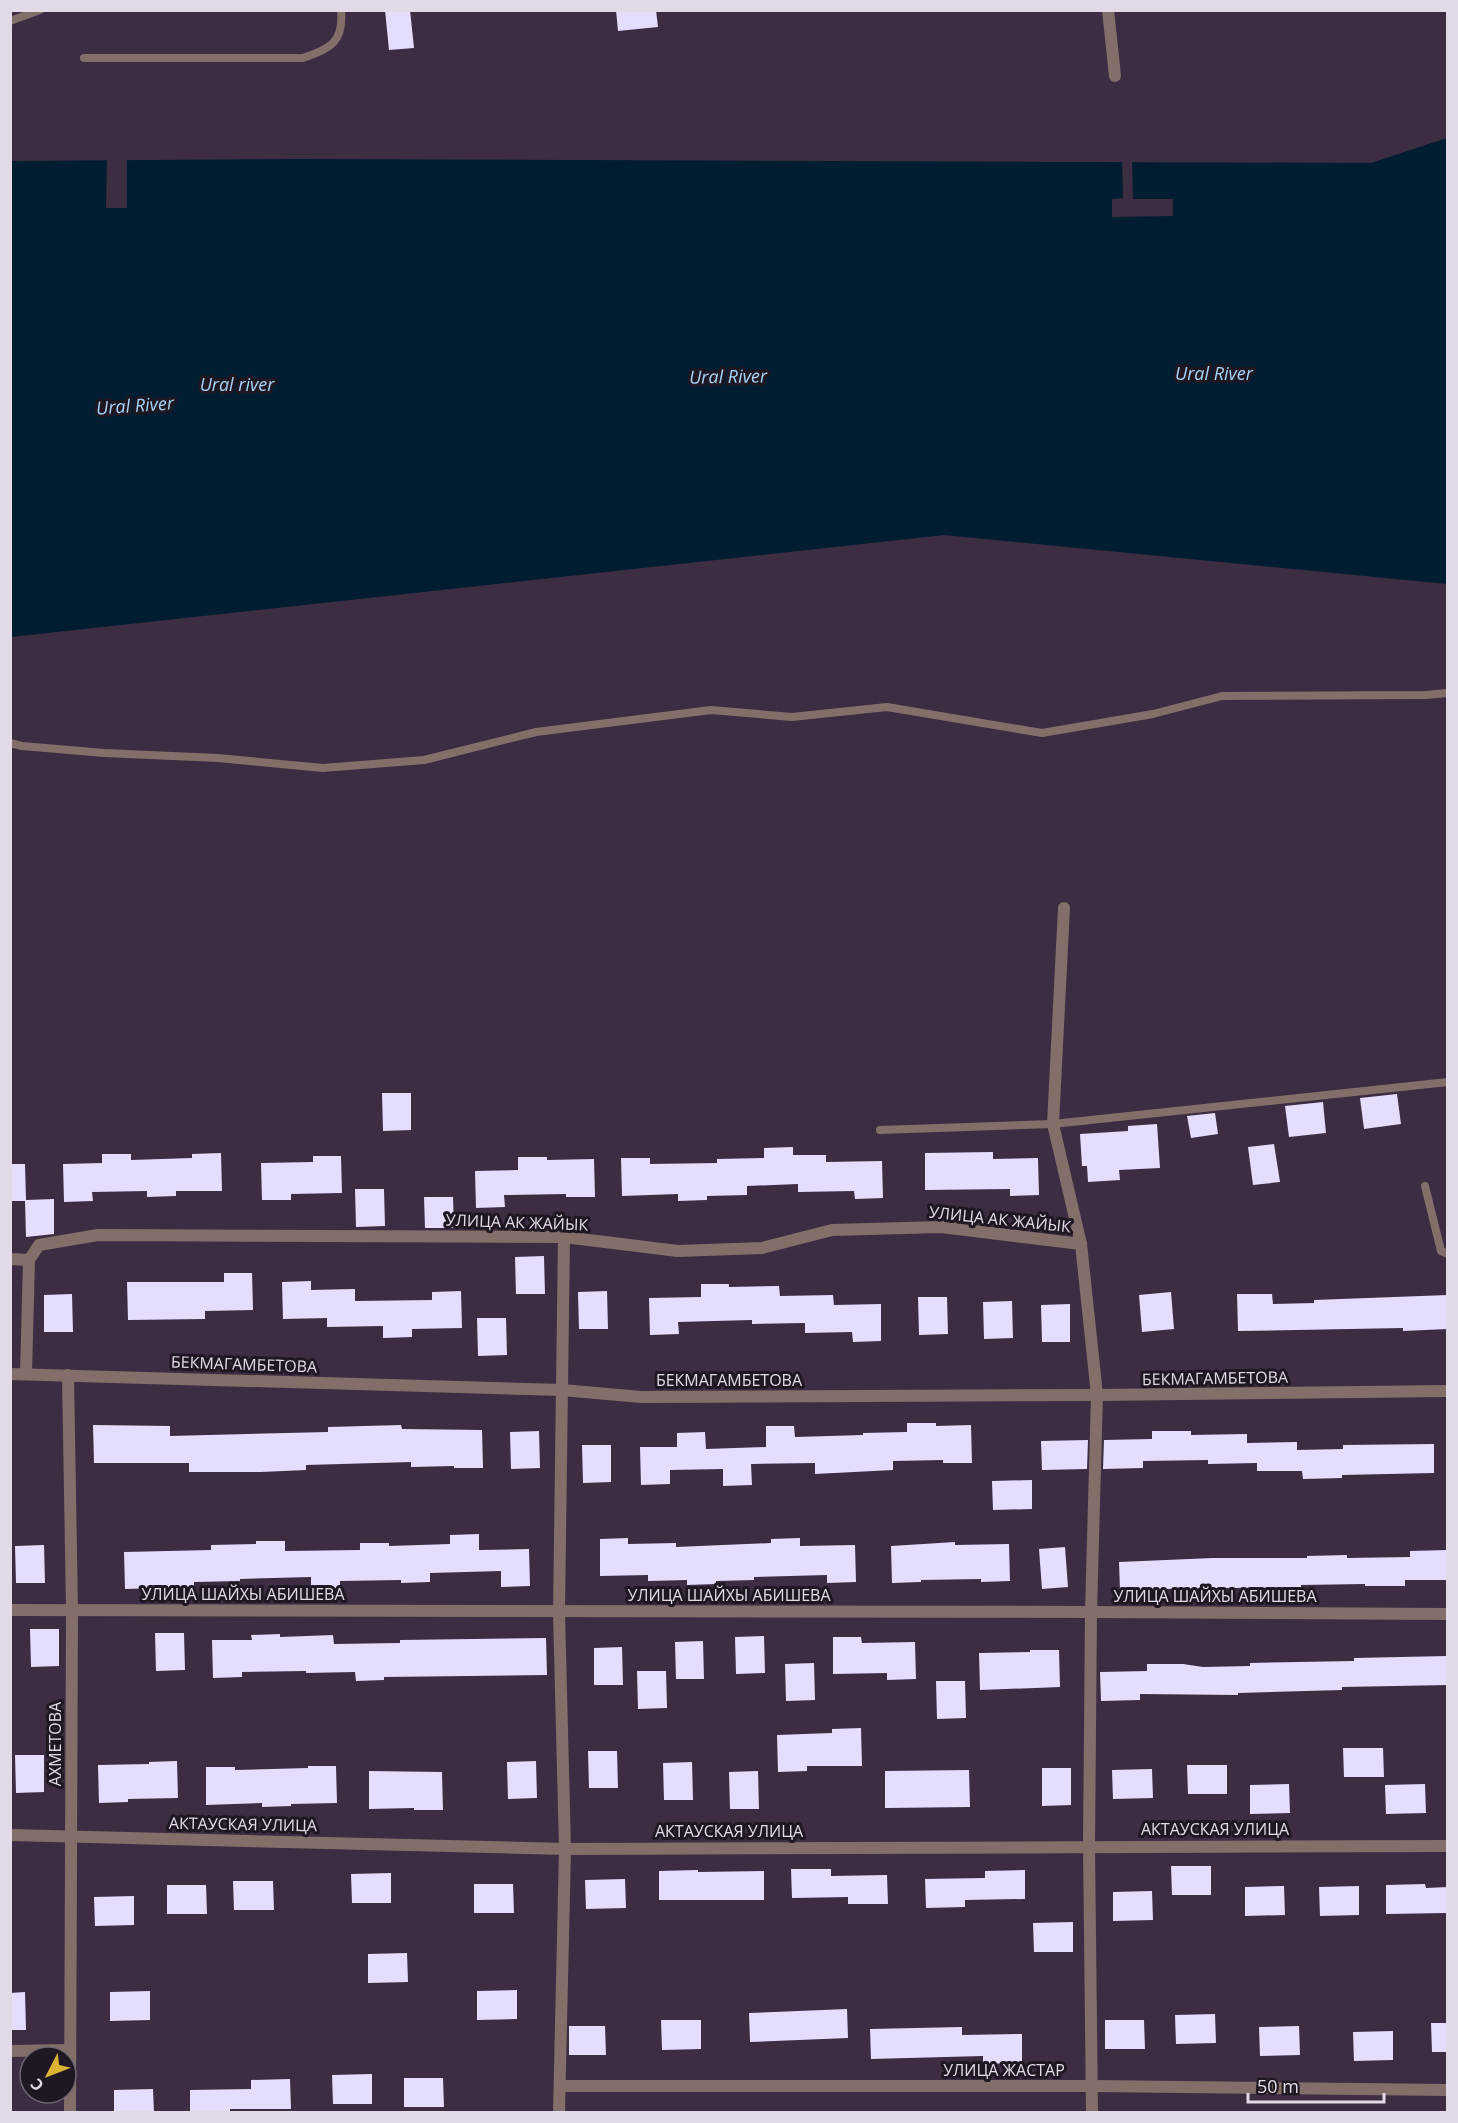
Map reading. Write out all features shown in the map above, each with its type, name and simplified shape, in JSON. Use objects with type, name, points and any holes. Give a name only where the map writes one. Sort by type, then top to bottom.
[{"type":"street","points":[[1108,10],[1115,76]]},
{"type":"street","points":[[1064,908],[1053,1124],[1081,1244],[1097,1395],[1091,1612],[1089,1846],[1092,2112]]},
{"type":"street","name":"УЛИЦА АК ЖАЙЫК","points":[[29,1260],[39,1245],[98,1235],[564,1237],[678,1251],[762,1248],[831,1230],[941,1227],[1081,1244]]},
{"type":"street","points":[[558,2112],[561,2086],[565,1849],[559,1612],[564,1237]]},
{"type":"street","points":[[10,1259],[29,1260],[26,1374]]},
{"type":"street","name":"БЕКМАГАМБЕТОВА","points":[[10,1374],[562,1390],[641,1397],[1448,1391]]},
{"type":"street","name":"АХМЕТОВА","points":[[68,1375],[72,1610],[69,2045]]},
{"type":"street","name":"УЛИЦА ШАЙХЫ АБИШЕВА","points":[[10,1610],[1448,1614]]},
{"type":"street","name":"АКТАУСКАЯ УЛИЦА","points":[[10,1835],[565,1849],[1448,1846]]},
{"type":"street","name":"УЛИЦА ЖАСТАР","points":[[561,2086],[1092,2086],[1448,2090]]},
{"type":"lane","points":[[10,21],[40,10]]},
{"type":"lane","points":[[84,58],[303,58],[323,51],[337,39],[343,25],[341,10]]},
{"type":"lane","points":[[10,743],[93,752],[218,758],[323,768],[424,760],[536,732],[711,710],[792,717],[887,707],[1042,733],[1154,714],[1222,696],[1448,693]]},
{"type":"lane","points":[[880,1130],[1053,1124],[1448,1082]]},
{"type":"lane","points":[[1425,1186],[1441,1251],[1448,1254]]},
{"type":"water","name":"Ural river","points":[[1447,138],[1447,584],[944,535],[11,637],[10,161],[301,159],[1371,163]]},
{"type":"pier","points":[[107,157],[127,157],[127,208],[106,208]]},
{"type":"pier","points":[[1122,159],[1132,159],[1133,199],[1173,199],[1173,216],[1112,217],[1112,199],[1123,198]]},
{"type":"building","points":[[385,10],[410,10],[414,48],[389,50]]},
{"type":"building","points":[[616,10],[656,10],[658,27],[618,31]]},
{"type":"building","points":[[382,1093],[411,1093],[411,1130],[383,1131]]},
{"type":"building","points":[[1397,1094],[1401,1124],[1364,1129],[1360,1098]]},
{"type":"building","points":[[1323,1102],[1326,1133],[1289,1137],[1285,1106]]},
{"type":"building","points":[[1215,1113],[1218,1134],[1191,1138],[1187,1116]]},
{"type":"building","points":[[1157,1124],[1160,1168],[1119,1170],[1120,1180],[1088,1182],[1087,1166],[1082,1166],[1080,1134],[1128,1131],[1128,1126]]},
{"type":"building","points":[[1274,1144],[1280,1182],[1253,1185],[1248,1147]]},
{"type":"building","points":[[793,1147],[793,1155],[826,1155],[826,1162],[882,1161],[883,1198],[855,1199],[854,1191],[798,1192],[798,1184],[747,1186],[747,1195],[707,1196],[707,1200],[678,1201],[678,1194],[622,1196],[621,1158],[650,1158],[650,1164],[717,1163],[717,1159],[764,1158],[764,1148]]},
{"type":"building","points":[[993,1152],[993,1159],[1038,1158],[1039,1195],[1010,1196],[1010,1189],[925,1190],[925,1153]]},
{"type":"building","points":[[221,1153],[222,1191],[176,1191],[176,1196],[147,1197],[147,1191],[92,1192],[93,1201],[64,1202],[63,1164],[102,1163],[102,1154],[131,1154],[131,1160],[192,1158],[192,1154]]},
{"type":"building","points":[[313,1156],[341,1156],[342,1193],[291,1194],[291,1200],[262,1200],[261,1163],[313,1162]]},
{"type":"building","points":[[518,1157],[547,1157],[547,1160],[594,1159],[595,1197],[566,1197],[566,1194],[504,1195],[505,1207],[476,1208],[475,1171],[518,1170]]},
{"type":"building","points":[[10,1164],[25,1164],[26,1200],[54,1199],[54,1234],[26,1237],[25,1201],[10,1201]]},
{"type":"building","points":[[355,1189],[384,1189],[385,1226],[356,1227]]},
{"type":"building","points":[[424,1197],[453,1197],[454,1228],[425,1228]]},
{"type":"building","points":[[544,1256],[545,1294],[516,1294],[515,1257]]},
{"type":"building","points":[[224,1273],[252,1273],[253,1310],[205,1311],[205,1319],[128,1320],[127,1282],[224,1282]]},
{"type":"building","points":[[311,1281],[311,1290],[355,1289],[355,1301],[432,1300],[432,1292],[461,1291],[462,1328],[412,1329],[412,1337],[383,1338],[383,1326],[327,1327],[327,1318],[283,1319],[282,1282]]},
{"type":"building","points":[[701,1284],[729,1284],[729,1287],[779,1286],[780,1296],[833,1295],[834,1305],[881,1304],[881,1341],[853,1342],[852,1332],[805,1333],[805,1323],[752,1324],[752,1320],[678,1322],[679,1334],[650,1335],[649,1298],[701,1297]]},
{"type":"building","points":[[607,1291],[608,1329],[579,1329],[578,1292]]},
{"type":"building","points":[[1171,1292],[1174,1329],[1142,1332],[1139,1295]]},
{"type":"building","points":[[72,1294],[73,1332],[44,1332],[44,1295]]},
{"type":"building","points":[[1237,1294],[1272,1294],[1273,1304],[1314,1303],[1314,1300],[1448,1295],[1448,1329],[1238,1331]]},
{"type":"building","points":[[918,1297],[947,1297],[948,1334],[919,1335]]},
{"type":"building","points":[[1012,1301],[1013,1338],[984,1339],[983,1302]]},
{"type":"building","points":[[1070,1304],[1070,1342],[1042,1342],[1041,1305]]},
{"type":"building","points":[[477,1318],[506,1318],[507,1355],[478,1356]]},
{"type":"building","points":[[907,1423],[936,1423],[936,1426],[971,1425],[972,1463],[943,1463],[943,1460],[893,1461],[893,1470],[815,1474],[815,1463],[751,1464],[752,1485],[723,1486],[723,1469],[670,1470],[670,1484],[641,1485],[640,1447],[677,1447],[677,1433],[705,1432],[706,1449],[766,1447],[766,1426],[794,1426],[795,1437],[907,1432]]},
{"type":"building","points":[[93,1425],[170,1426],[170,1436],[328,1432],[328,1427],[401,1425],[402,1429],[482,1430],[483,1468],[411,1467],[411,1462],[306,1465],[306,1470],[189,1472],[189,1463],[94,1463]]},
{"type":"building","points":[[539,1431],[540,1468],[511,1469],[510,1432]]},
{"type":"building","points":[[1152,1431],[1191,1431],[1191,1435],[1247,1434],[1247,1443],[1297,1442],[1297,1450],[1343,1449],[1343,1445],[1434,1444],[1434,1473],[1342,1475],[1342,1478],[1303,1479],[1302,1471],[1257,1471],[1257,1463],[1208,1464],[1208,1460],[1143,1461],[1143,1468],[1103,1469],[1104,1440],[1152,1439]]},
{"type":"building","points":[[1088,1440],[1087,1469],[1042,1470],[1041,1441]]},
{"type":"building","points":[[582,1445],[611,1445],[611,1482],[583,1483]]},
{"type":"building","points":[[1032,1480],[1032,1509],[993,1510],[992,1481]]},
{"type":"building","points":[[479,1534],[479,1550],[529,1549],[530,1586],[501,1587],[501,1571],[430,1573],[430,1582],[340,1581],[340,1588],[311,1588],[311,1577],[240,1579],[240,1581],[194,1582],[194,1587],[125,1589],[124,1552],[211,1550],[211,1545],[256,1544],[256,1541],[285,1541],[285,1551],[360,1550],[360,1543],[389,1543],[389,1546],[450,1544],[450,1535]]},
{"type":"building","points":[[628,1538],[628,1544],[676,1543],[676,1547],[771,1543],[771,1539],[800,1538],[800,1546],[855,1545],[856,1582],[827,1583],[827,1575],[754,1577],[754,1580],[716,1581],[716,1584],[687,1585],[687,1580],[648,1581],[648,1575],[600,1576],[600,1539]]},
{"type":"building","points":[[955,1542],[955,1545],[1009,1544],[1010,1581],[921,1580],[921,1582],[892,1583],[891,1546]]},
{"type":"building","points":[[44,1545],[45,1583],[16,1583],[15,1546]]},
{"type":"building","points":[[1065,1547],[1068,1587],[1042,1589],[1039,1549]]},
{"type":"building","points":[[1448,1550],[1448,1580],[1405,1580],[1405,1586],[1301,1585],[1301,1587],[1120,1591],[1119,1562],[1347,1555],[1347,1558],[1410,1557],[1410,1551]]},
{"type":"building","points":[[30,1629],[59,1629],[59,1666],[31,1667]]},
{"type":"building","points":[[155,1633],[184,1633],[185,1670],[156,1671]]},
{"type":"building","points":[[280,1634],[280,1637],[333,1635],[334,1644],[400,1643],[400,1640],[546,1638],[547,1675],[384,1677],[384,1680],[356,1681],[355,1672],[306,1673],[306,1671],[242,1672],[242,1677],[213,1678],[212,1640],[252,1640],[251,1635]]},
{"type":"building","points":[[764,1636],[765,1673],[736,1674],[735,1637]]},
{"type":"building","points":[[833,1637],[861,1637],[862,1643],[915,1642],[916,1679],[887,1680],[887,1673],[833,1674]]},
{"type":"building","points":[[703,1641],[704,1679],[676,1679],[675,1642]]},
{"type":"building","points":[[622,1647],[623,1685],[594,1685],[594,1648]]},
{"type":"building","points":[[1030,1650],[1059,1650],[1060,1687],[980,1690],[979,1653],[1030,1652]]},
{"type":"building","points":[[1448,1656],[1448,1685],[1342,1687],[1342,1690],[1238,1693],[1238,1695],[1140,1694],[1140,1700],[1101,1701],[1100,1672],[1147,1671],[1147,1664],[1183,1664],[1203,1667],[1250,1666],[1250,1663]]},
{"type":"building","points":[[814,1663],[815,1700],[786,1701],[785,1664]]},
{"type":"building","points":[[637,1671],[666,1671],[667,1708],[638,1709]]},
{"type":"building","points":[[936,1681],[965,1681],[966,1718],[937,1719]]},
{"type":"building","points":[[861,1728],[862,1766],[807,1766],[807,1771],[778,1772],[777,1735],[832,1733],[832,1729]]},
{"type":"building","points":[[1343,1748],[1383,1748],[1384,1777],[1344,1777]]},
{"type":"building","points":[[588,1751],[617,1751],[618,1788],[589,1788]]},
{"type":"building","points":[[15,1755],[44,1755],[44,1792],[16,1793]]},
{"type":"building","points":[[177,1761],[178,1798],[128,1799],[128,1802],[99,1803],[98,1765]]},
{"type":"building","points":[[536,1761],[537,1798],[508,1799],[507,1762]]},
{"type":"building","points":[[692,1762],[693,1800],[664,1800],[663,1763]]},
{"type":"building","points":[[1187,1765],[1227,1765],[1227,1794],[1188,1794]]},
{"type":"building","points":[[308,1766],[336,1766],[337,1803],[262,1807],[262,1803],[206,1805],[206,1767],[235,1767],[235,1770],[308,1768]]},
{"type":"building","points":[[1042,1768],[1071,1768],[1071,1805],[1042,1806]]},
{"type":"building","points":[[1152,1769],[1153,1798],[1113,1799],[1112,1770]]},
{"type":"building","points":[[969,1770],[970,1807],[885,1808],[885,1771]]},
{"type":"building","points":[[369,1771],[442,1772],[443,1810],[369,1809]]},
{"type":"building","points":[[758,1771],[759,1809],[730,1809],[729,1772]]},
{"type":"building","points":[[1289,1784],[1290,1813],[1250,1814],[1250,1785]]},
{"type":"building","points":[[1425,1784],[1426,1813],[1386,1814],[1385,1785]]},
{"type":"building","points":[[1171,1866],[1211,1866],[1211,1895],[1172,1895]]},
{"type":"building","points":[[791,1869],[831,1869],[831,1876],[887,1875],[888,1904],[848,1904],[848,1897],[792,1898]]},
{"type":"building","points":[[698,1870],[698,1872],[764,1871],[764,1900],[659,1900],[659,1871]]},
{"type":"building","points":[[1025,1870],[1025,1899],[965,1900],[965,1907],[926,1908],[925,1879],[985,1878],[985,1871]]},
{"type":"building","points":[[391,1873],[391,1903],[352,1903],[351,1874]]},
{"type":"building","points":[[625,1879],[626,1908],[586,1909],[585,1880]]},
{"type":"building","points":[[233,1881],[273,1881],[274,1910],[234,1910]]},
{"type":"building","points":[[474,1884],[513,1884],[514,1913],[474,1913]]},
{"type":"building","points":[[1425,1884],[1426,1888],[1448,1887],[1448,1913],[1386,1914],[1386,1885]]},
{"type":"building","points":[[167,1885],[206,1885],[207,1914],[167,1914]]},
{"type":"building","points":[[1284,1886],[1285,1915],[1245,1916],[1245,1887]]},
{"type":"building","points":[[1359,1886],[1359,1915],[1320,1916],[1319,1887]]},
{"type":"building","points":[[1152,1891],[1153,1920],[1113,1921],[1113,1892]]},
{"type":"building","points":[[134,1896],[134,1925],[95,1926],[94,1897]]},
{"type":"building","points":[[1073,1922],[1073,1952],[1034,1952],[1033,1923]]},
{"type":"building","points":[[407,1953],[408,1982],[368,1983],[368,1954]]},
{"type":"building","points":[[517,1990],[517,2019],[477,2020],[477,1991]]},
{"type":"building","points":[[150,1991],[150,2020],[110,2021],[110,1992]]},
{"type":"building","points":[[25,1992],[26,2030],[10,2030],[10,1993]]},
{"type":"building","points":[[847,2009],[848,2038],[750,2042],[749,2013]]},
{"type":"building","points":[[1215,2014],[1216,2043],[1176,2044],[1175,2015]]},
{"type":"building","points":[[661,2020],[701,2020],[701,2049],[662,2050]]},
{"type":"building","points":[[1105,2020],[1144,2020],[1145,2049],[1105,2049]]},
{"type":"building","points":[[1431,2023],[1448,2023],[1448,2052],[1432,2052]]},
{"type":"building","points":[[569,2026],[605,2026],[606,2055],[569,2055]]},
{"type":"building","points":[[1299,2026],[1300,2055],[1260,2056],[1259,2027]]},
{"type":"building","points":[[962,2027],[962,2035],[1022,2034],[1022,2063],[983,2064],[983,2056],[871,2059],[870,2029]]},
{"type":"building","points":[[1393,2031],[1393,2060],[1354,2061],[1353,2032]]},
{"type":"building","points":[[372,2074],[372,2104],[333,2104],[332,2075]]},
{"type":"building","points":[[404,2078],[443,2078],[444,2107],[404,2107]]},
{"type":"building","points":[[290,2079],[291,2109],[230,2109],[230,2112],[190,2112],[190,2090],[251,2089],[251,2080]]},
{"type":"building","points":[[153,2089],[154,2112],[114,2112],[114,2090]]},
{"type":"water label","name":"Ural River","points":[[1214,374]]},
{"type":"water label","name":"Ural River","points":[[728,377]]},
{"type":"water label","name":"Ural River","points":[[135,406]]}]
